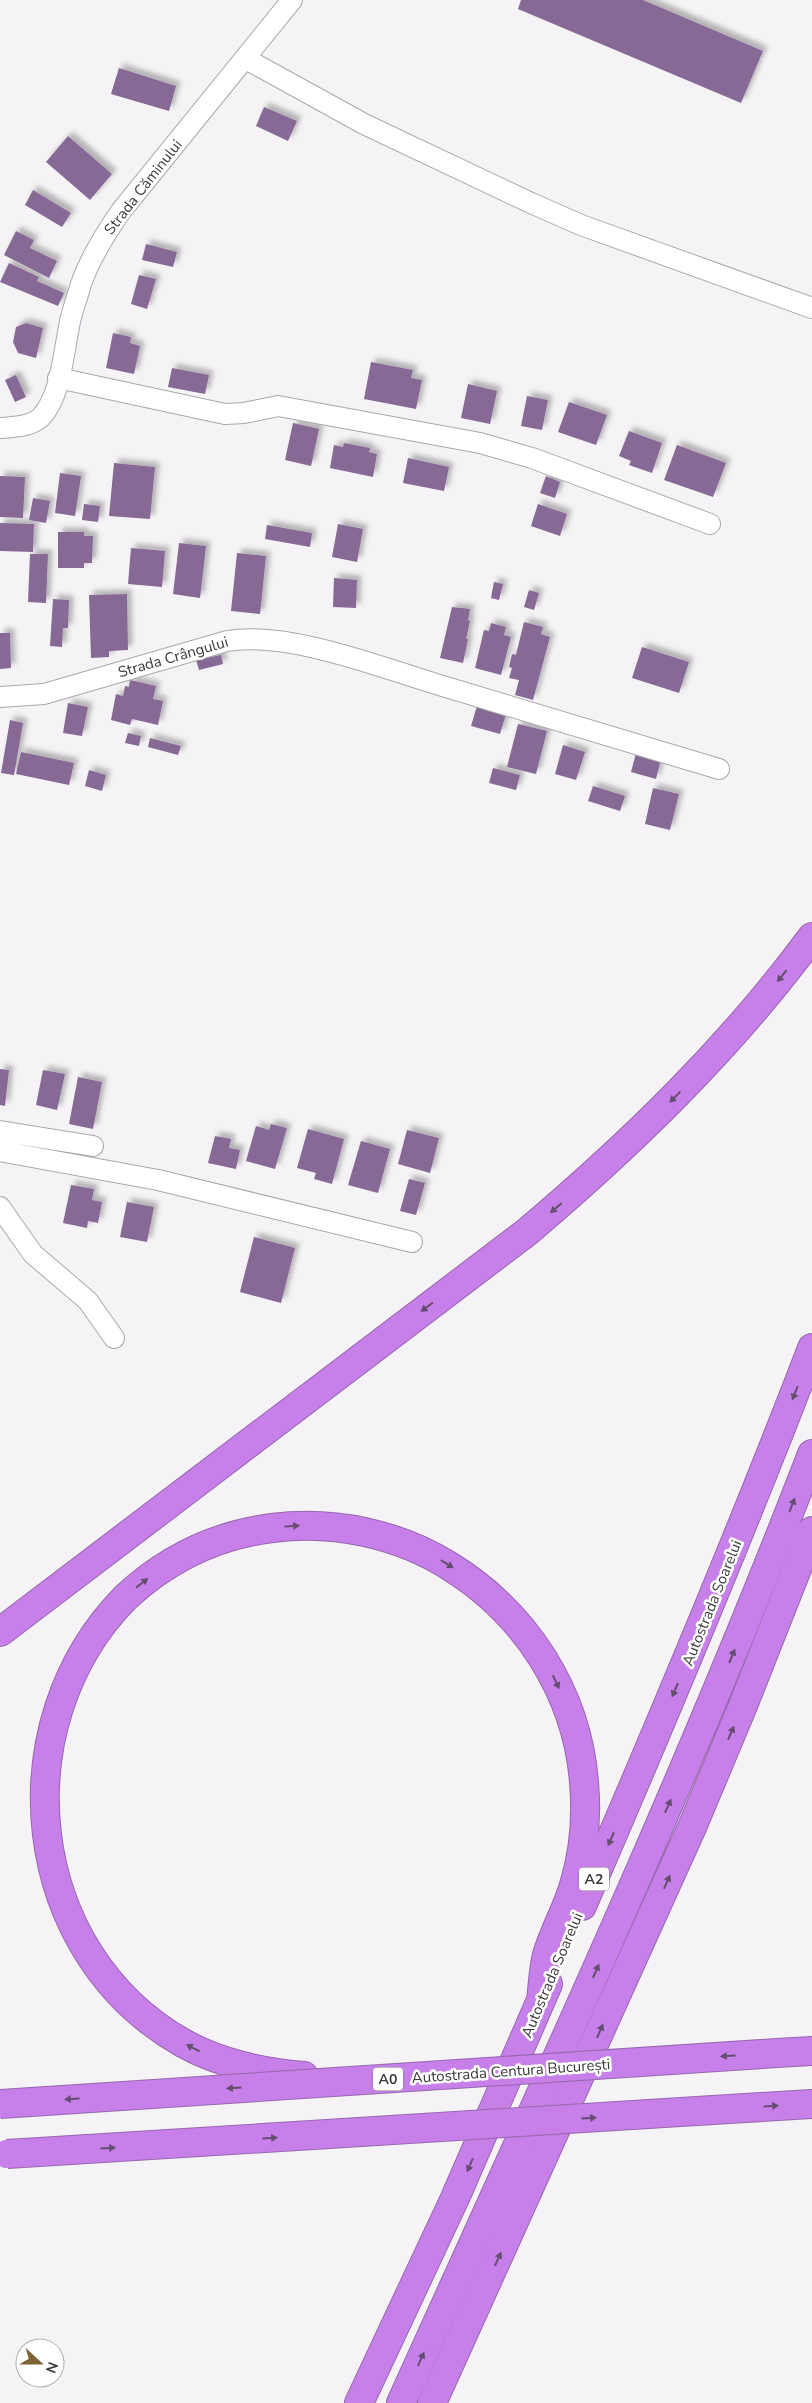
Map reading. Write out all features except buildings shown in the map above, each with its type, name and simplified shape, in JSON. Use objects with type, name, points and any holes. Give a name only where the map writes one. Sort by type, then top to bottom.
[{"type":"highway","points":[[6,1628],[527,1232],[578,1188],[699,1073],[752,1013],[812,937]]},
{"type":"highway","name":"Autostrada Soarelui","points":[[359,2403],[455,2198],[687,1664],[755,1498],[812,1348]]},
{"type":"highway","name":"A2","points":[[401,2403],[587,1992],[714,1701],[812,1454]]},
{"type":"highway","points":[[360,2081],[341,2077],[268,2073],[237,2066],[206,2055],[183,2043],[152,2023],[113,1988],[96,1967],[72,1930],[52,1884],[43,1845],[39,1803],[41,1760],[50,1720],[63,1685],[80,1653],[107,1616],[140,1584],[187,1553],[234,1535],[284,1526],[318,1526],[350,1529],[399,1542],[440,1560],[486,1591],[528,1636],[554,1676],[571,1719],[584,1777],[585,1815],[578,1866],[568,1902],[548,1952],[542,2000]]},
{"type":"highway","points":[[432,2403],[692,1825],[742,1708],[812,1531]]},
{"type":"highway","name":"Autostrada Centura București","points":[[0,2104],[812,2050]]},
{"type":"highway","points":[[2,2155],[812,2104]]},
{"type":"highway","points":[[341,2403],[380,2321],[418,2277]]},
{"type":"highway","points":[[452,2403],[467,2361],[478,2303]]},
{"type":"street","name":"Strada Căminului","points":[[0,428],[18,427],[39,418],[53,395],[82,282],[104,236],[121,211],[292,0]]},
{"type":"street","points":[[246,59],[364,124],[581,225],[812,308]]},
{"type":"street","points":[[58,378],[225,414],[244,413],[278,406],[480,443],[532,458],[710,524]]},
{"type":"street","name":"Strada Crângului","points":[[0,697],[44,694],[227,641],[247,637],[284,641],[345,657],[719,769]]},
{"type":"street","points":[[0,1131],[93,1146]]},
{"type":"street","points":[[0,1151],[158,1180],[412,1242]]},
{"type":"street","points":[[0,1207],[33,1254],[88,1301],[114,1338]]}]
